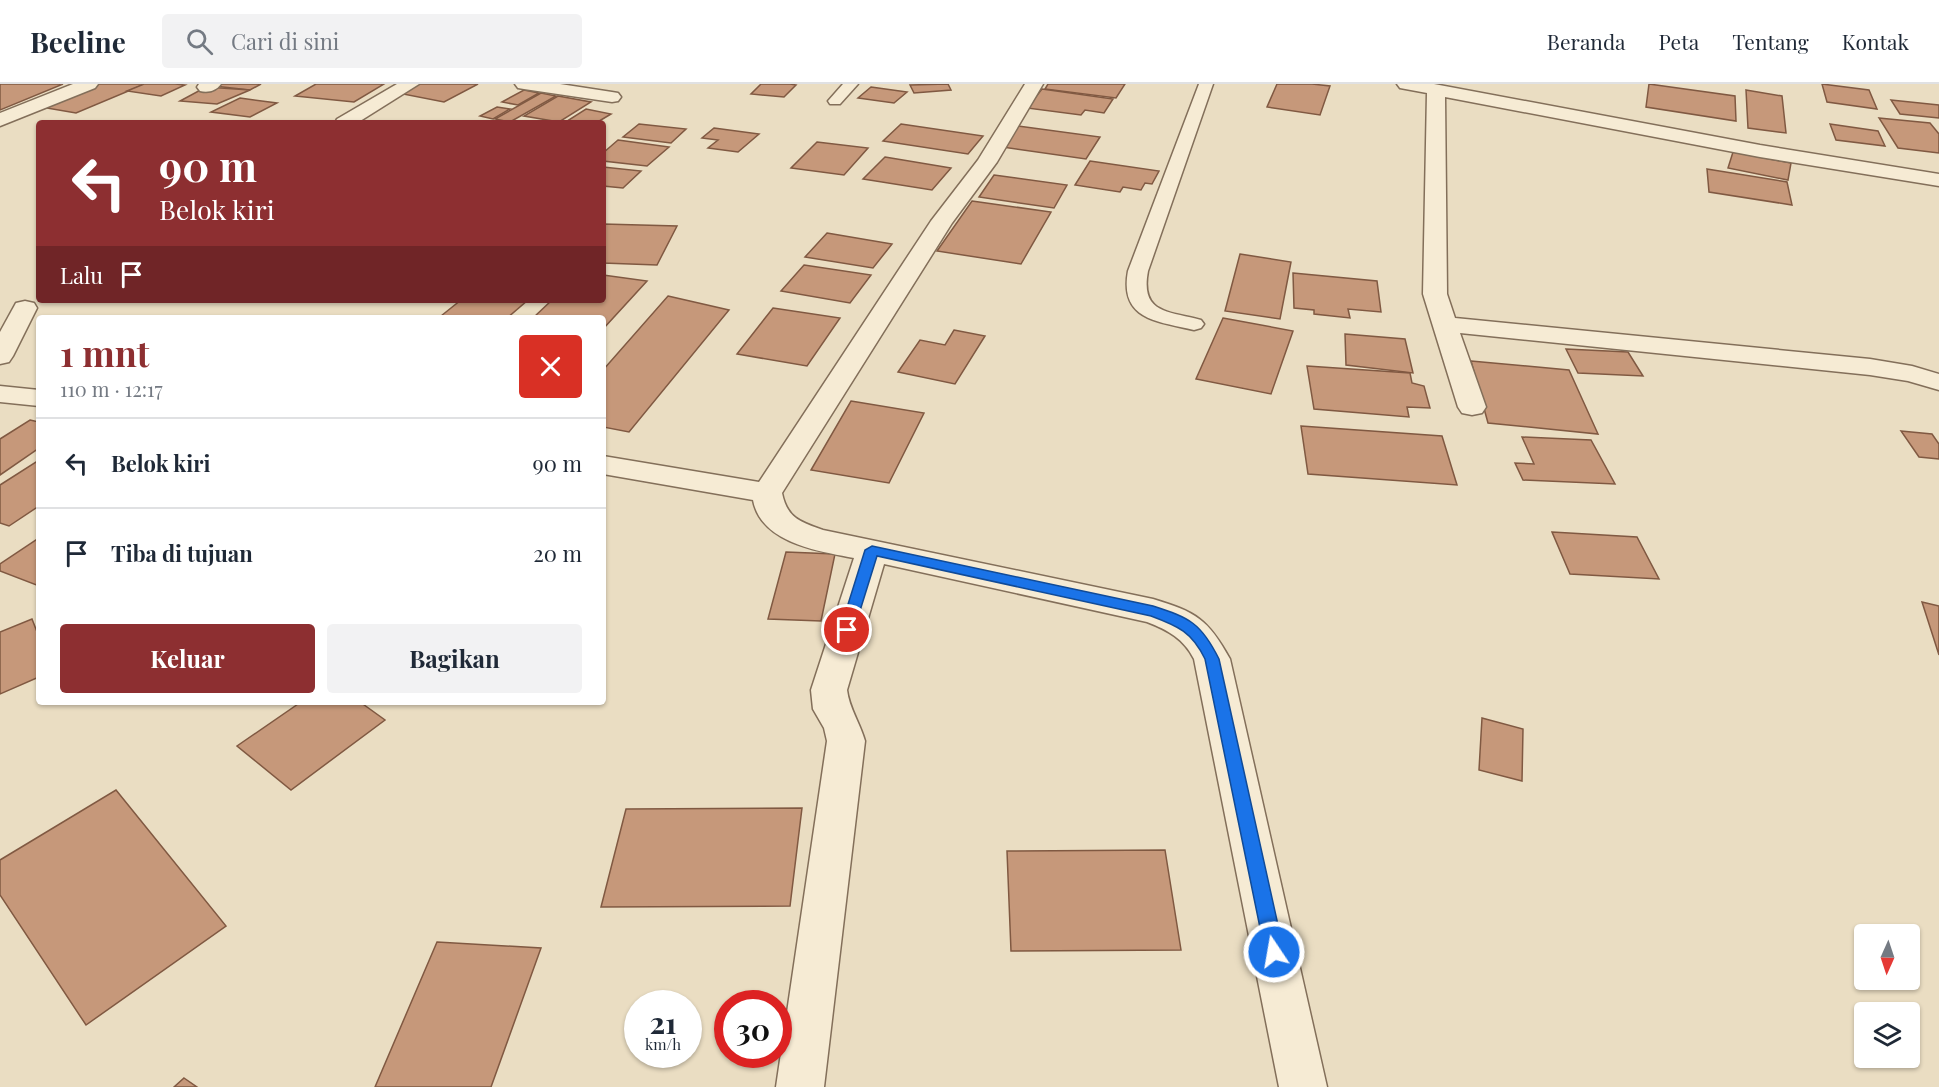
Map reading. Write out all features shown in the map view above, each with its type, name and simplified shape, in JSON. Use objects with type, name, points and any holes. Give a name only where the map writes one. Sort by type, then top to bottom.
[{"type":"street","points":[[0,120],[89,84]]},
{"type":"street","points":[[349,120],[411,84]]},
{"type":"street","points":[[524,84],[612,97]]},
{"type":"street","points":[[1034,84],[987,162],[942,221],[767,493],[772,513],[785,525],[804,534],[1153,611],[1181,621],[1201,637],[1212,659],[1303,1087]]},
{"type":"street","points":[[1406,84],[1576,114],[1760,151],[1939,180]]},
{"type":"street","points":[[1436,91],[1435,294],[1472,407]]},
{"type":"street","points":[[0,317],[32,304]]},
{"type":"street","points":[[0,356],[32,304]]},
{"type":"street","points":[[1445,324],[1870,367],[1939,382]]},
{"type":"street","points":[[0,394],[36,398]]},
{"type":"street","points":[[606,466],[767,493]]},
{"type":"street","points":[[800,1087],[846,741],[842,724],[831,709],[829,690],[872,550]]},
{"type":"lane","points":[[835,101],[851,84]]},
{"type":"lane","points":[[1194,324],[1150,312],[1137,301],[1133,292],[1138,271],[1206,84]]},
{"type":"building","points":[[0,84],[63,84],[0,110]]},
{"type":"building","points":[[89,84],[145,84],[76,113],[35,106]]},
{"type":"building","points":[[144,84],[185,85],[161,96],[127,91]]},
{"type":"building","points":[[218,84],[261,84],[250,90],[214,86]]},
{"type":"building","points":[[316,84],[384,84],[354,102],[295,96]]},
{"type":"building","points":[[417,84],[478,84],[444,102],[398,93]]},
{"type":"building","points":[[761,84],[796,85],[784,97],[751,94]]},
{"type":"building","points":[[948,84],[951,90],[914,93],[910,85]]},
{"type":"building","points":[[1048,84],[1125,84],[1116,98],[1045,89]]},
{"type":"building","points":[[1277,84],[1330,86],[1320,115],[1267,107]]},
{"type":"building","points":[[1649,84],[1735,96],[1736,121],[1646,107]]},
{"type":"building","points":[[1822,84],[1869,90],[1877,109],[1827,102]]},
{"type":"building","points":[[206,87],[250,90],[217,104],[180,101]]},
{"type":"building","points":[[871,87],[907,92],[894,103],[858,98]]},
{"type":"building","points":[[1042,89],[1113,99],[1104,113],[1085,110],[1081,115],[1027,108]]},
{"type":"building","points":[[524,90],[539,93],[518,105],[502,102]]},
{"type":"building","points":[[1746,90],[1782,96],[1786,133],[1748,128]]},
{"type":"building","points":[[541,93],[556,96],[514,120],[495,119]]},
{"type":"building","points":[[558,96],[591,102],[562,120],[524,116]]},
{"type":"building","points":[[240,98],[277,103],[250,117],[211,112]]},
{"type":"building","points":[[1891,100],[1939,105],[1939,118],[1900,114]]},
{"type":"building","points":[[497,107],[510,109],[493,119],[480,116]]},
{"type":"building","points":[[586,109],[611,114],[601,120],[569,120]]},
{"type":"building","points":[[1879,118],[1930,123],[1939,134],[1939,153],[1898,148]]},
{"type":"building","points":[[639,124],[686,129],[671,143],[623,137]]},
{"type":"building","points":[[901,124],[983,136],[968,154],[883,141]]},
{"type":"building","points":[[1830,124],[1878,131],[1885,146],[1836,140]]},
{"type":"building","points":[[1018,126],[1100,137],[1086,159],[1002,147]]},
{"type":"building","points":[[714,128],[759,134],[738,152],[708,148],[718,140],[702,138]]},
{"type":"building","points":[[618,140],[669,147],[647,166],[606,161],[606,150]]},
{"type":"building","points":[[817,142],[868,148],[844,175],[791,168]]},
{"type":"building","points":[[1733,152],[1791,163],[1788,180],[1728,168]]},
{"type":"building","points":[[885,157],[951,168],[932,190],[863,179]]},
{"type":"building","points":[[1090,161],[1159,171],[1152,184],[1145,183],[1141,190],[1123,187],[1120,192],[1075,185]]},
{"type":"building","points":[[606,167],[641,171],[623,188],[606,186]]},
{"type":"building","points":[[1707,169],[1787,182],[1792,205],[1709,192]]},
{"type":"building","points":[[994,175],[1067,185],[1054,208],[979,197]]},
{"type":"building","points":[[972,201],[1051,212],[1021,264],[937,251]]},
{"type":"building","points":[[606,224],[677,226],[657,265],[606,263]]},
{"type":"building","points":[[827,233],[892,244],[873,268],[805,257]]},
{"type":"building","points":[[1240,254],[1291,262],[1280,319],[1225,311]]},
{"type":"building","points":[[804,265],[871,275],[850,303],[781,291]]},
{"type":"building","points":[[1293,273],[1377,281],[1381,312],[1348,309],[1350,318],[1314,314],[1314,310],[1294,308]]},
{"type":"building","points":[[606,275],[647,281],[606,326],[606,315],[536,315],[549,303],[606,303]]},
{"type":"building","points":[[668,296],[729,310],[629,432],[606,428],[606,367]]},
{"type":"building","points":[[457,303],[524,303],[510,315],[442,315]]},
{"type":"building","points":[[773,308],[840,318],[807,366],[737,354]]},
{"type":"building","points":[[1223,318],[1293,331],[1271,394],[1196,379]]},
{"type":"building","points":[[954,330],[985,336],[955,384],[898,372],[920,340],[945,345]]},
{"type":"building","points":[[1345,334],[1405,339],[1413,373],[1346,365]]},
{"type":"building","points":[[1566,349],[1628,352],[1643,376],[1578,373]]},
{"type":"building","points":[[1471,361],[1569,370],[1598,434],[1488,423]]},
{"type":"building","points":[[1307,366],[1410,373],[1412,383],[1424,386],[1430,408],[1407,407],[1409,417],[1314,409]]},
{"type":"building","points":[[851,401],[924,413],[889,483],[811,470]]},
{"type":"building","points":[[30,420],[36,421],[36,450],[0,475],[0,439]]},
{"type":"building","points":[[1301,426],[1442,436],[1457,485],[1308,474]]},
{"type":"building","points":[[1901,431],[1932,434],[1939,444],[1939,459],[1919,457]]},
{"type":"building","points":[[1522,437],[1591,440],[1615,484],[1523,480],[1515,463],[1534,464]]},
{"type":"building","points":[[36,462],[36,508],[9,526],[0,523],[0,485]]},
{"type":"building","points":[[1552,532],[1637,537],[1659,579],[1570,574]]},
{"type":"building","points":[[36,540],[36,585],[0,571],[0,564]]},
{"type":"building","points":[[786,552],[835,554],[821,621],[768,619]]},
{"type":"building","points":[[1922,602],[1939,606],[1939,655]]},
{"type":"building","points":[[32,619],[36,629],[36,678],[0,694],[0,632]]},
{"type":"building","points":[[297,705],[364,705],[385,720],[291,790],[237,746]]},
{"type":"building","points":[[1482,718],[1523,729],[1522,781],[1479,770]]},
{"type":"building","points":[[116,790],[226,926],[86,1025],[0,895],[0,860]]},
{"type":"building","points":[[802,808],[790,906],[601,907],[626,809]]},
{"type":"building","points":[[1165,850],[1181,950],[1011,951],[1007,851]]},
{"type":"building","points":[[437,942],[541,948],[491,1087],[375,1087]]},
{"type":"building","points":[[184,1078],[197,1087],[174,1087]]},
{"type":"route","points":[[847,630],[872,550],[1153,611],[1181,621],[1201,637],[1212,659],[1274,952]]}]
